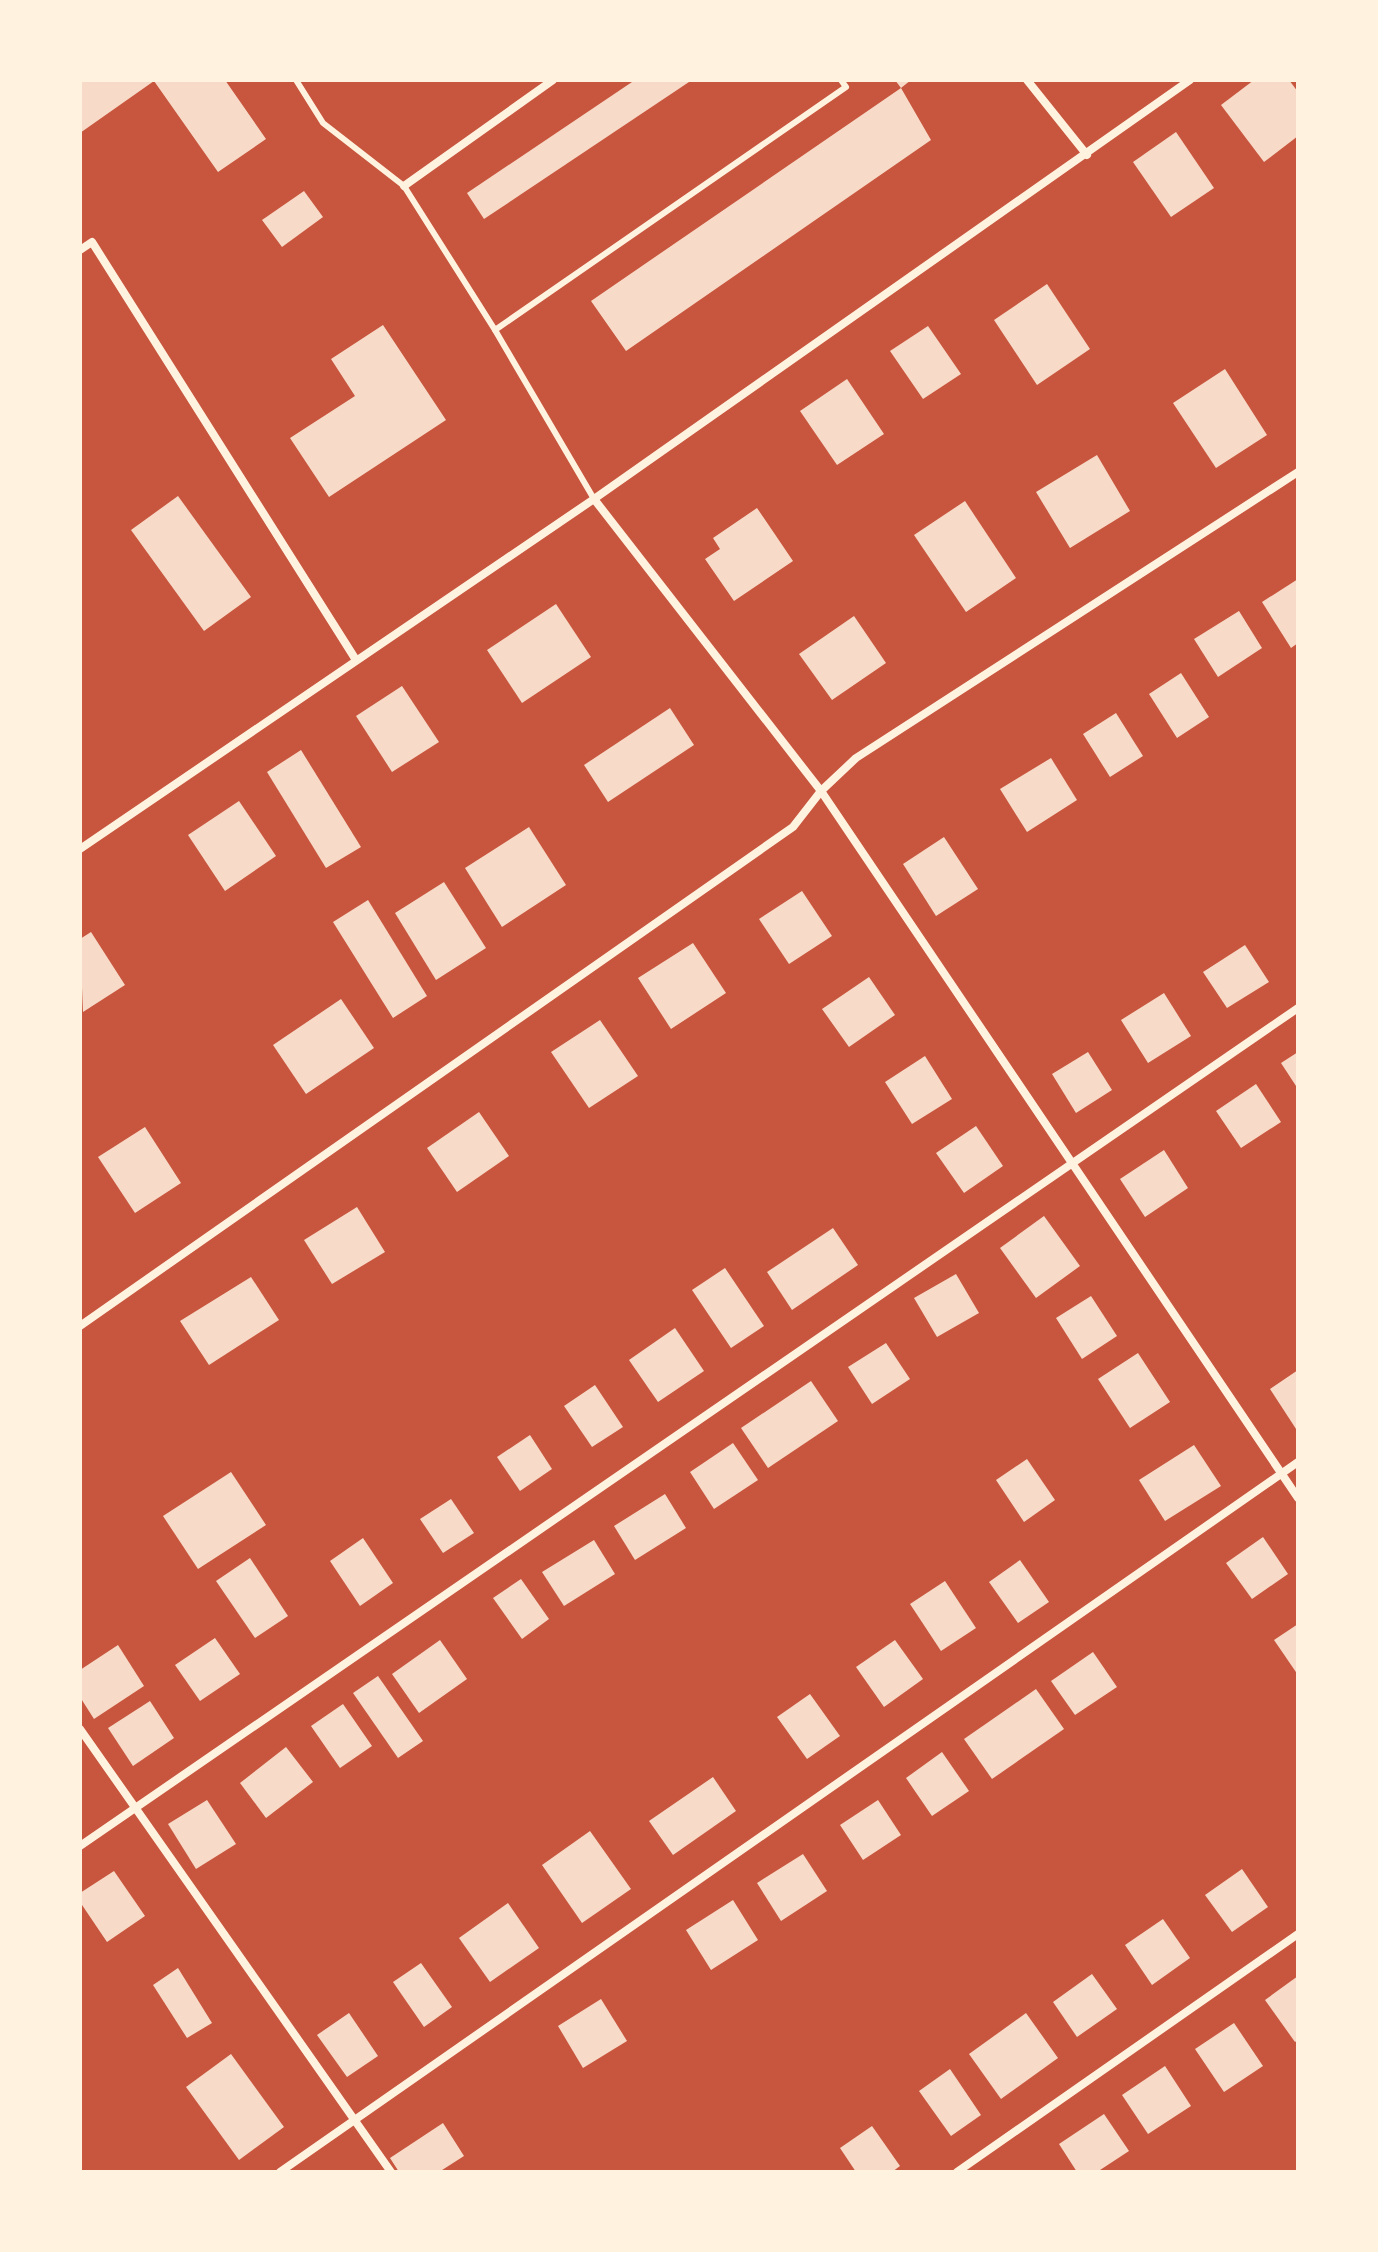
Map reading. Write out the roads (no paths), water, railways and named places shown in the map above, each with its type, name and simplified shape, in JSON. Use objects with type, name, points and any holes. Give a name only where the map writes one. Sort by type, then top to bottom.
[{"type":"street","points":[[404,186],[553,80]]},
{"type":"street","points":[[1027,80],[1087,155]]},
{"type":"street","points":[[80,849],[594,499],[1190,80]]},
{"type":"street","points":[[80,250],[92,242],[356,660]]},
{"type":"street","points":[[80,1326],[793,827],[821,791],[856,758],[1298,472]]},
{"type":"street","points":[[594,499],[821,791],[1298,1498]]},
{"type":"street","points":[[80,1846],[1298,1008]]},
{"type":"street","points":[[280,2172],[1298,1462]]},
{"type":"street","points":[[80,1729],[391,2172]]},
{"type":"street","points":[[957,2172],[1298,1934]]},
{"type":"lane","points":[[296,80],[323,123],[404,186],[495,330],[594,499]]},
{"type":"lane","points":[[495,330],[846,87],[841,80]]}]
